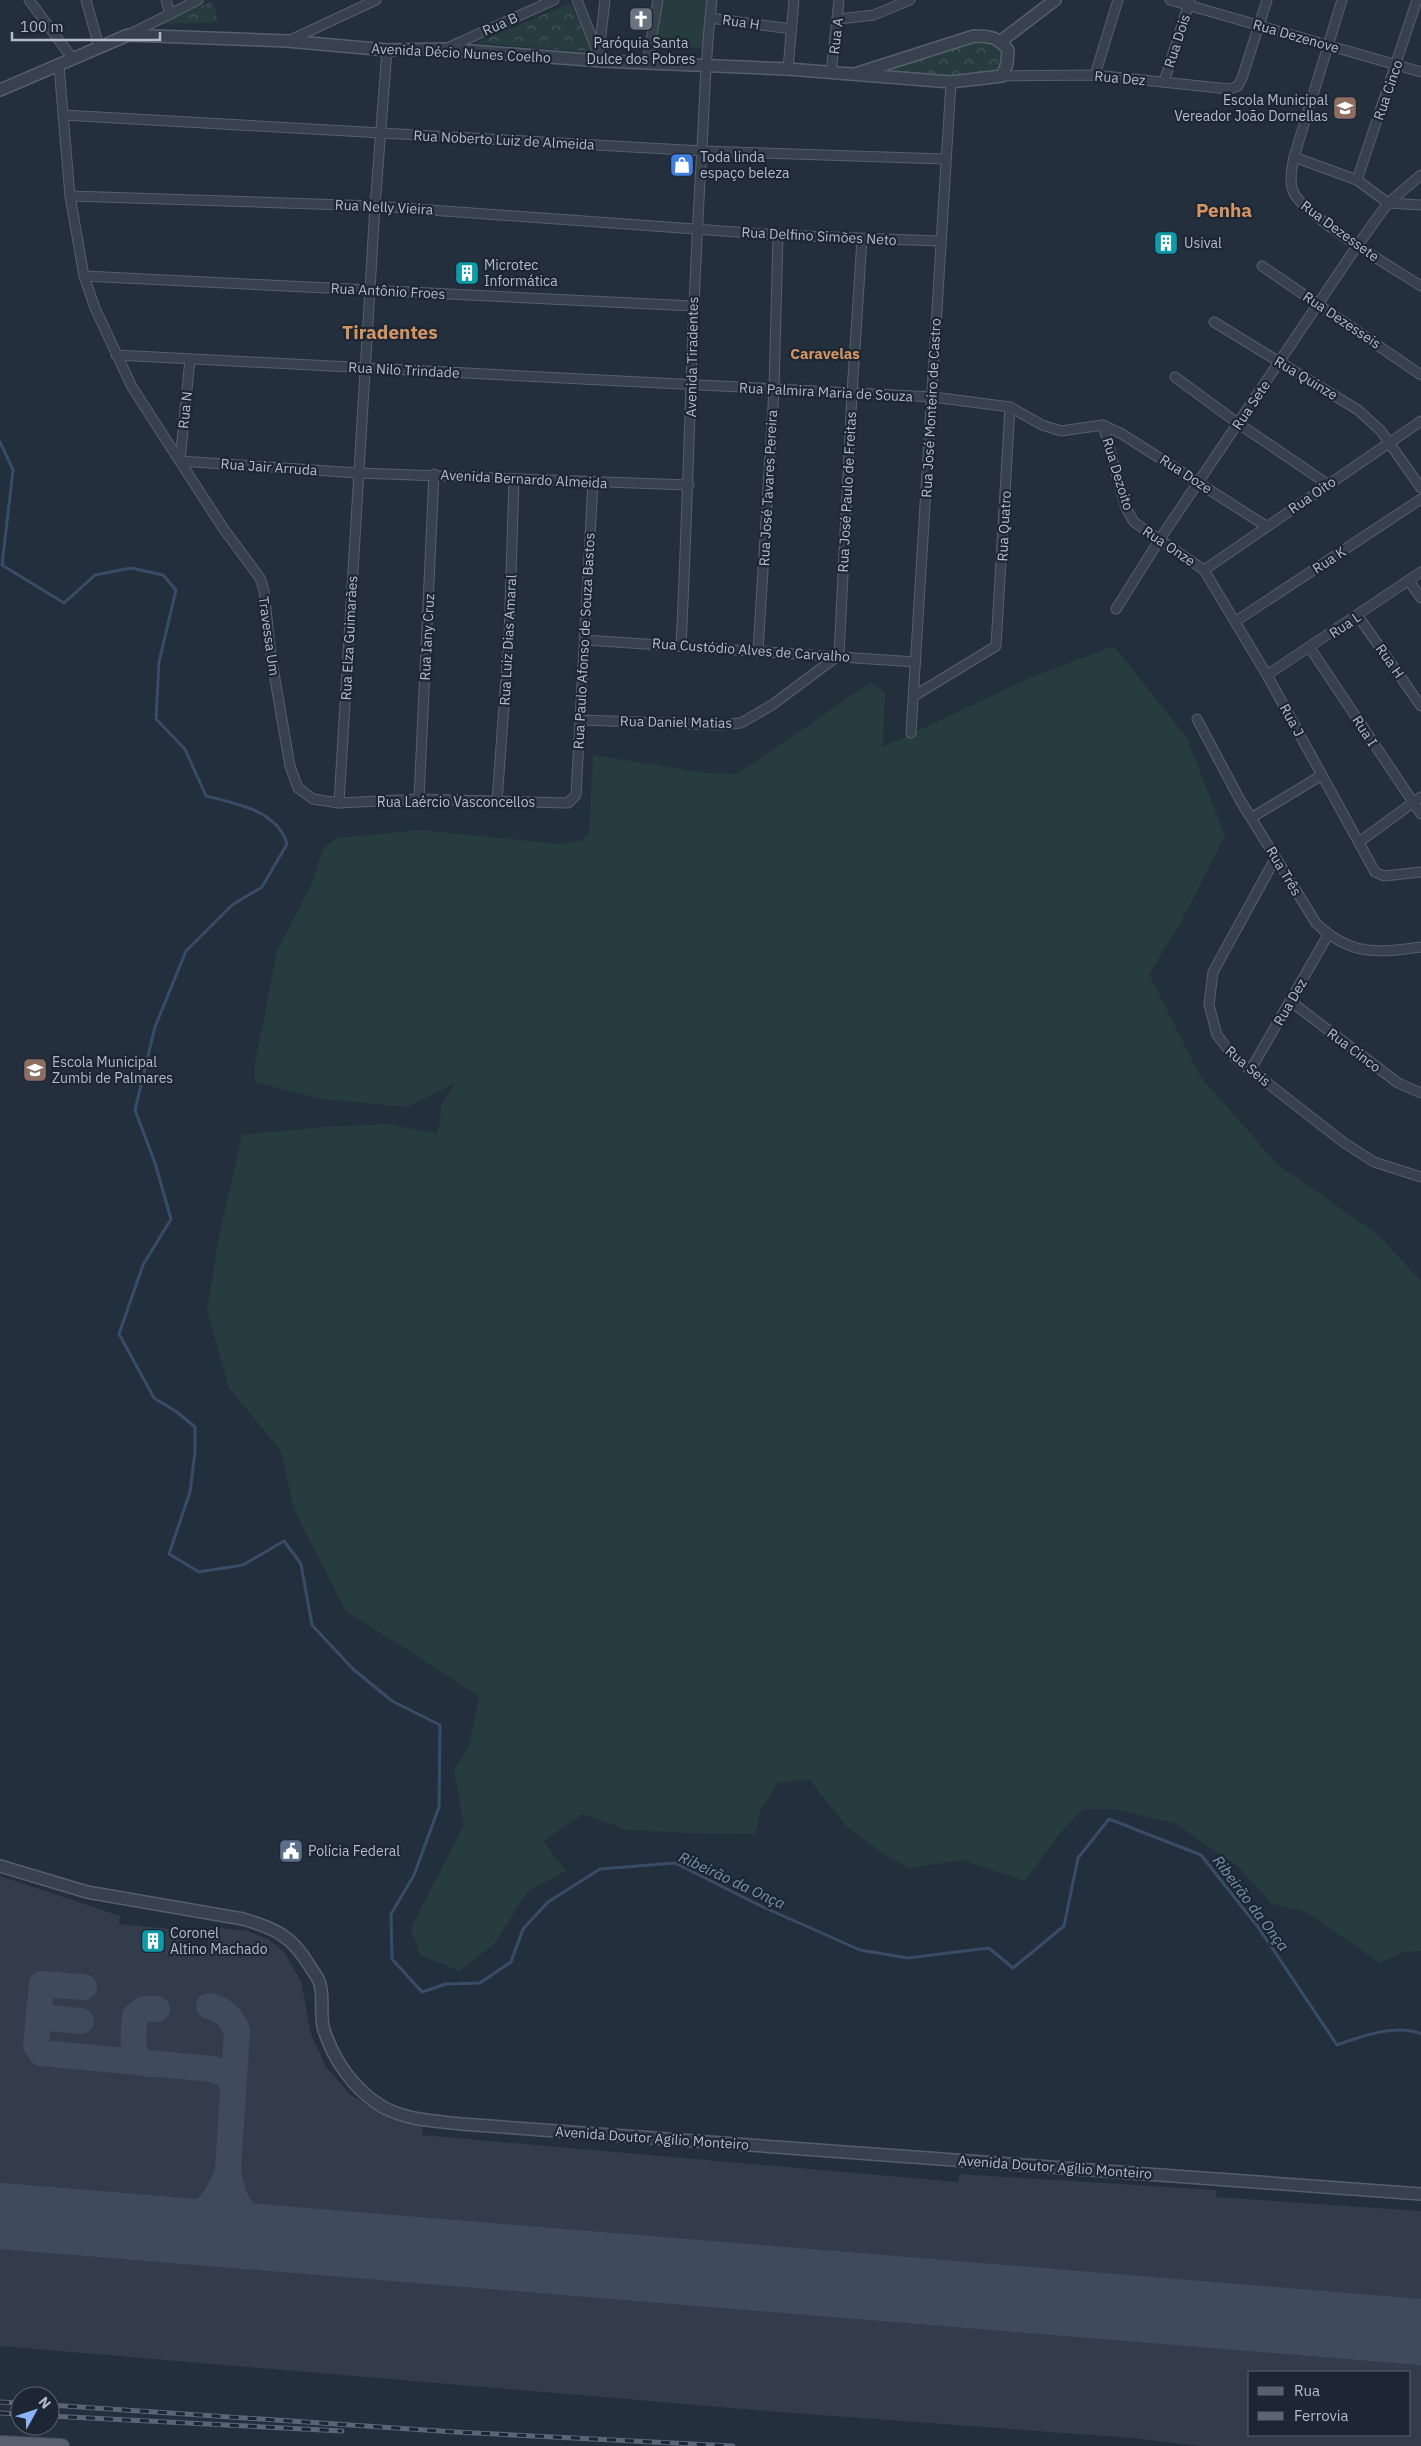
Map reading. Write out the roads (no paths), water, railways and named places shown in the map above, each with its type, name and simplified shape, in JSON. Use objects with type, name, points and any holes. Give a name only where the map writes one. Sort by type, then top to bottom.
[{"type":"main road","points":[[0,2443],[62,2446]]},
{"type":"street","points":[[29,0],[74,59]]},
{"type":"street","points":[[86,0],[99,47]]},
{"type":"street","points":[[166,0],[170,14]]},
{"type":"street","points":[[0,90],[128,35],[198,0]]},
{"type":"street","points":[[287,41],[376,0]]},
{"type":"street","name":"Rua B","points":[[446,49],[554,0]]},
{"type":"street","points":[[577,0],[600,58]]},
{"type":"street","points":[[600,58],[605,0]]},
{"type":"street","points":[[647,64],[658,0]]},
{"type":"street","points":[[710,18],[712,0]]},
{"type":"street","points":[[788,69],[794,0]]},
{"type":"street","name":"Rua A","points":[[831,72],[839,19],[839,0]]},
{"type":"street","points":[[1001,41],[1054,0]]},
{"type":"street","points":[[1095,75],[1118,0]]},
{"type":"street","name":"Rua Dezenove","points":[[1170,0],[1189,3],[1421,72]]},
{"type":"street","points":[[1259,25],[1267,0]]},
{"type":"street","points":[[1342,0],[1294,157],[1358,180],[1388,203],[1421,205]]},
{"type":"street","name":"Rua Cinco","points":[[1358,180],[1397,66],[1417,0]]},
{"type":"street","points":[[839,19],[874,15],[908,1]]},
{"type":"street","name":"Rua Dois","points":[[1164,82],[1189,3]]},
{"type":"street","name":"Rua H","points":[[705,67],[710,18],[791,29]]},
{"type":"street","name":"Rua Dez","points":[[1002,76],[1095,75],[1229,89],[1238,86],[1259,25]]},
{"type":"street","name":"Avenida Décio Nunes Coelho","points":[[128,35],[287,41],[387,50],[446,49],[600,58],[647,64],[788,69],[951,82],[1002,76]]},
{"type":"street","points":[[855,74],[974,36],[990,36],[1001,41],[1008,50],[1007,64],[1002,76]]},
{"type":"street","name":"Rua Elza Guimarães","points":[[339,802],[358,472],[387,50]]},
{"type":"street","name":"Travessa Um","points":[[59,66],[70,196],[84,276],[116,355],[132,387],[223,528],[260,578],[264,590],[271,656],[292,777],[298,788],[313,799],[339,802]]},
{"type":"street","name":"Avenida Tiradentes","points":[[681,646],[689,485],[693,306],[705,67]]},
{"type":"street","name":"Rua José Monteiro de Castro","points":[[911,733],[951,82]]},
{"type":"street","name":"Rua Noberto Luiz de Almeida","points":[[63,115],[702,151],[945,159]]},
{"type":"street","name":"Rua Dezessete","points":[[1294,157],[1290,176],[1292,191],[1301,205],[1357,246],[1421,286]]},
{"type":"street","points":[[1388,203],[1421,175]]},
{"type":"street","name":"Rua Nelly Vieira","points":[[70,196],[375,206],[697,228]]},
{"type":"street","name":"Rua Sete","points":[[1116,609],[1198,482],[1388,203]]},
{"type":"street","name":"Rua Delfino Simões Neto","points":[[697,228],[778,236],[940,241]]},
{"type":"street","name":"Rua José Tavares Pereira","points":[[758,651],[774,390],[778,236]]},
{"type":"street","name":"Rua José Paulo de Freitas","points":[[839,656],[852,393],[862,240]]},
{"type":"street","name":"Rua Dezesseis","points":[[1262,266],[1421,375]]},
{"type":"street","name":"Rua Antônio Froes","points":[[84,276],[693,306]]},
{"type":"street","name":"Rua Quinze","points":[[1214,322],[1358,410],[1381,430],[1421,488]]},
{"type":"street","name":"Rua Nilo Trindade","points":[[116,355],[692,385]]},
{"type":"street","name":"Rua N","points":[[180,461],[190,359]]},
{"type":"street","points":[[1175,377],[1239,424],[1329,484]]},
{"type":"street","name":"Rua Palmira Maria de Souza","points":[[692,385],[933,397],[1010,407],[1042,425],[1061,431],[1103,425]]},
{"type":"street","name":"Rua Quatro","points":[[914,696],[996,646],[1010,407]]},
{"type":"street","name":"Rua Oito","points":[[1204,570],[1421,421]]},
{"type":"street","name":"Rua Doze","points":[[1103,425],[1122,434],[1266,526]]},
{"type":"street","name":"Rua Dezoito","points":[[1103,425],[1124,500],[1134,522]]},
{"type":"street","name":"Rua Jair Arruda","points":[[180,461],[358,472]]},
{"type":"street","name":"Avenida Bernardo Almeida","points":[[358,472],[689,485]]},
{"type":"street","name":"Rua Iany Cruz","points":[[420,799],[434,474]]},
{"type":"street","name":"Rua Luiz Dias Amaral","points":[[497,801],[509,638],[514,479]]},
{"type":"street","name":"Rua Paulo Afonso de Souza Bastos","points":[[573,800],[576,795],[581,720],[593,482]]},
{"type":"street","name":"Rua K","points":[[1236,621],[1421,499]]},
{"type":"street","name":"Rua Onze","points":[[1134,522],[1204,570]]},
{"type":"street","name":"Rua J","points":[[1204,570],[1268,675],[1374,872],[1384,876],[1421,872]]},
{"type":"street","name":"Rua L","points":[[1268,675],[1421,572]]},
{"type":"street","points":[[1409,581],[1421,598]]},
{"type":"street","name":"Rua H","points":[[1358,616],[1421,706]]},
{"type":"street","name":"Rua Custódio Alves de Carvalho","points":[[585,640],[916,662]]},
{"type":"street","name":"Rua I","points":[[1310,648],[1421,814]]},
{"type":"street","name":"Rua Daniel Matias","points":[[581,720],[720,725],[741,723],[772,705],[839,656]]},
{"type":"street","name":"Rua Três","points":[[1197,719],[1275,859],[1316,922],[1328,935],[1343,944],[1365,951],[1387,952],[1421,947]]},
{"type":"street","points":[[1251,818],[1322,775]]},
{"type":"street","points":[[1359,842],[1421,797]]},
{"type":"street","name":"Rua Laércio Vasconcellos","points":[[339,802],[420,799],[568,803],[573,800]]},
{"type":"street","name":"Rua Seis","points":[[1275,859],[1216,966],[1210,987],[1209,1005],[1221,1042],[1234,1056],[1360,1154],[1389,1168],[1421,1177]]},
{"type":"street","name":"Rua Dez","points":[[1251,1069],[1328,935]]},
{"type":"street","name":"Rua Cinco","points":[[1290,1001],[1398,1083],[1421,1093]]},
{"type":"street","name":"Avenida Doutor Agílio Monteiro","points":[[0,1866],[87,1892],[242,1919],[268,1926],[287,1937],[302,1953],[319,1982],[323,2029],[335,2058],[356,2086],[384,2108],[416,2118],[461,2124],[1421,2194]]},
{"type":"waterway","name":"Ribeirão da Onça","points":[[0,442],[13,470],[2,565],[64,603],[95,575],[131,568],[163,575],[176,590],[159,662],[156,719],[185,749],[206,796],[254,810],[265,816],[275,824],[287,844],[262,887],[232,905],[186,951],[155,1027],[135,1110],[155,1163],[171,1219],[143,1265],[119,1334],[154,1398],[177,1412],[195,1427],[195,1452],[190,1492],[169,1554],[199,1572],[243,1565],[284,1541],[301,1564],[312,1625],[353,1669],[392,1701],[440,1725],[439,1807],[414,1875],[391,1914],[392,1959],[422,1992],[446,1984],[480,1983],[511,1962],[523,1929],[548,1902],[600,1869],[675,1863],[763,1907],[860,1950],[908,1958],[989,1948],[1013,1968],[1064,1926],[1078,1858],[1109,1819],[1201,1855],[1258,1927],[1337,2045],[1379,2032],[1401,2030],[1421,2034]]},
{"type":"railway","points":[[0,2402],[10,2402]]},
{"type":"railway","points":[[60,2406],[455,2432],[733,2446]]},
{"type":"railway","points":[[0,2413],[10,2414]]},
{"type":"railway","points":[[60,2417],[342,2431]]},
{"type":"place","name":"Paróquia Santa Dulce dos Pobres","points":[[641,19]]},
{"type":"place","name":"Escola Municipal Vereador João Dornellas","points":[[1345,108]]},
{"type":"place","name":"Toda linda espaço beleza","points":[[682,165]]},
{"type":"place","name":"Usival","points":[[1166,243]]},
{"type":"place","name":"Microtec Informática","points":[[467,273]]},
{"type":"place","name":"Escola Municipal Zumbi de Palmares","points":[[35,1070]]},
{"type":"place","name":"Polícia Federal","points":[[291,1851]]},
{"type":"place","name":"Coronel Altino Machado","points":[[153,1941]]},
{"type":"district","name":"Penha","points":[[1224,210]]},
{"type":"district","name":"Tiradentes","points":[[390,332]]},
{"type":"district","name":"Caravelas","points":[[825,353]]}]
